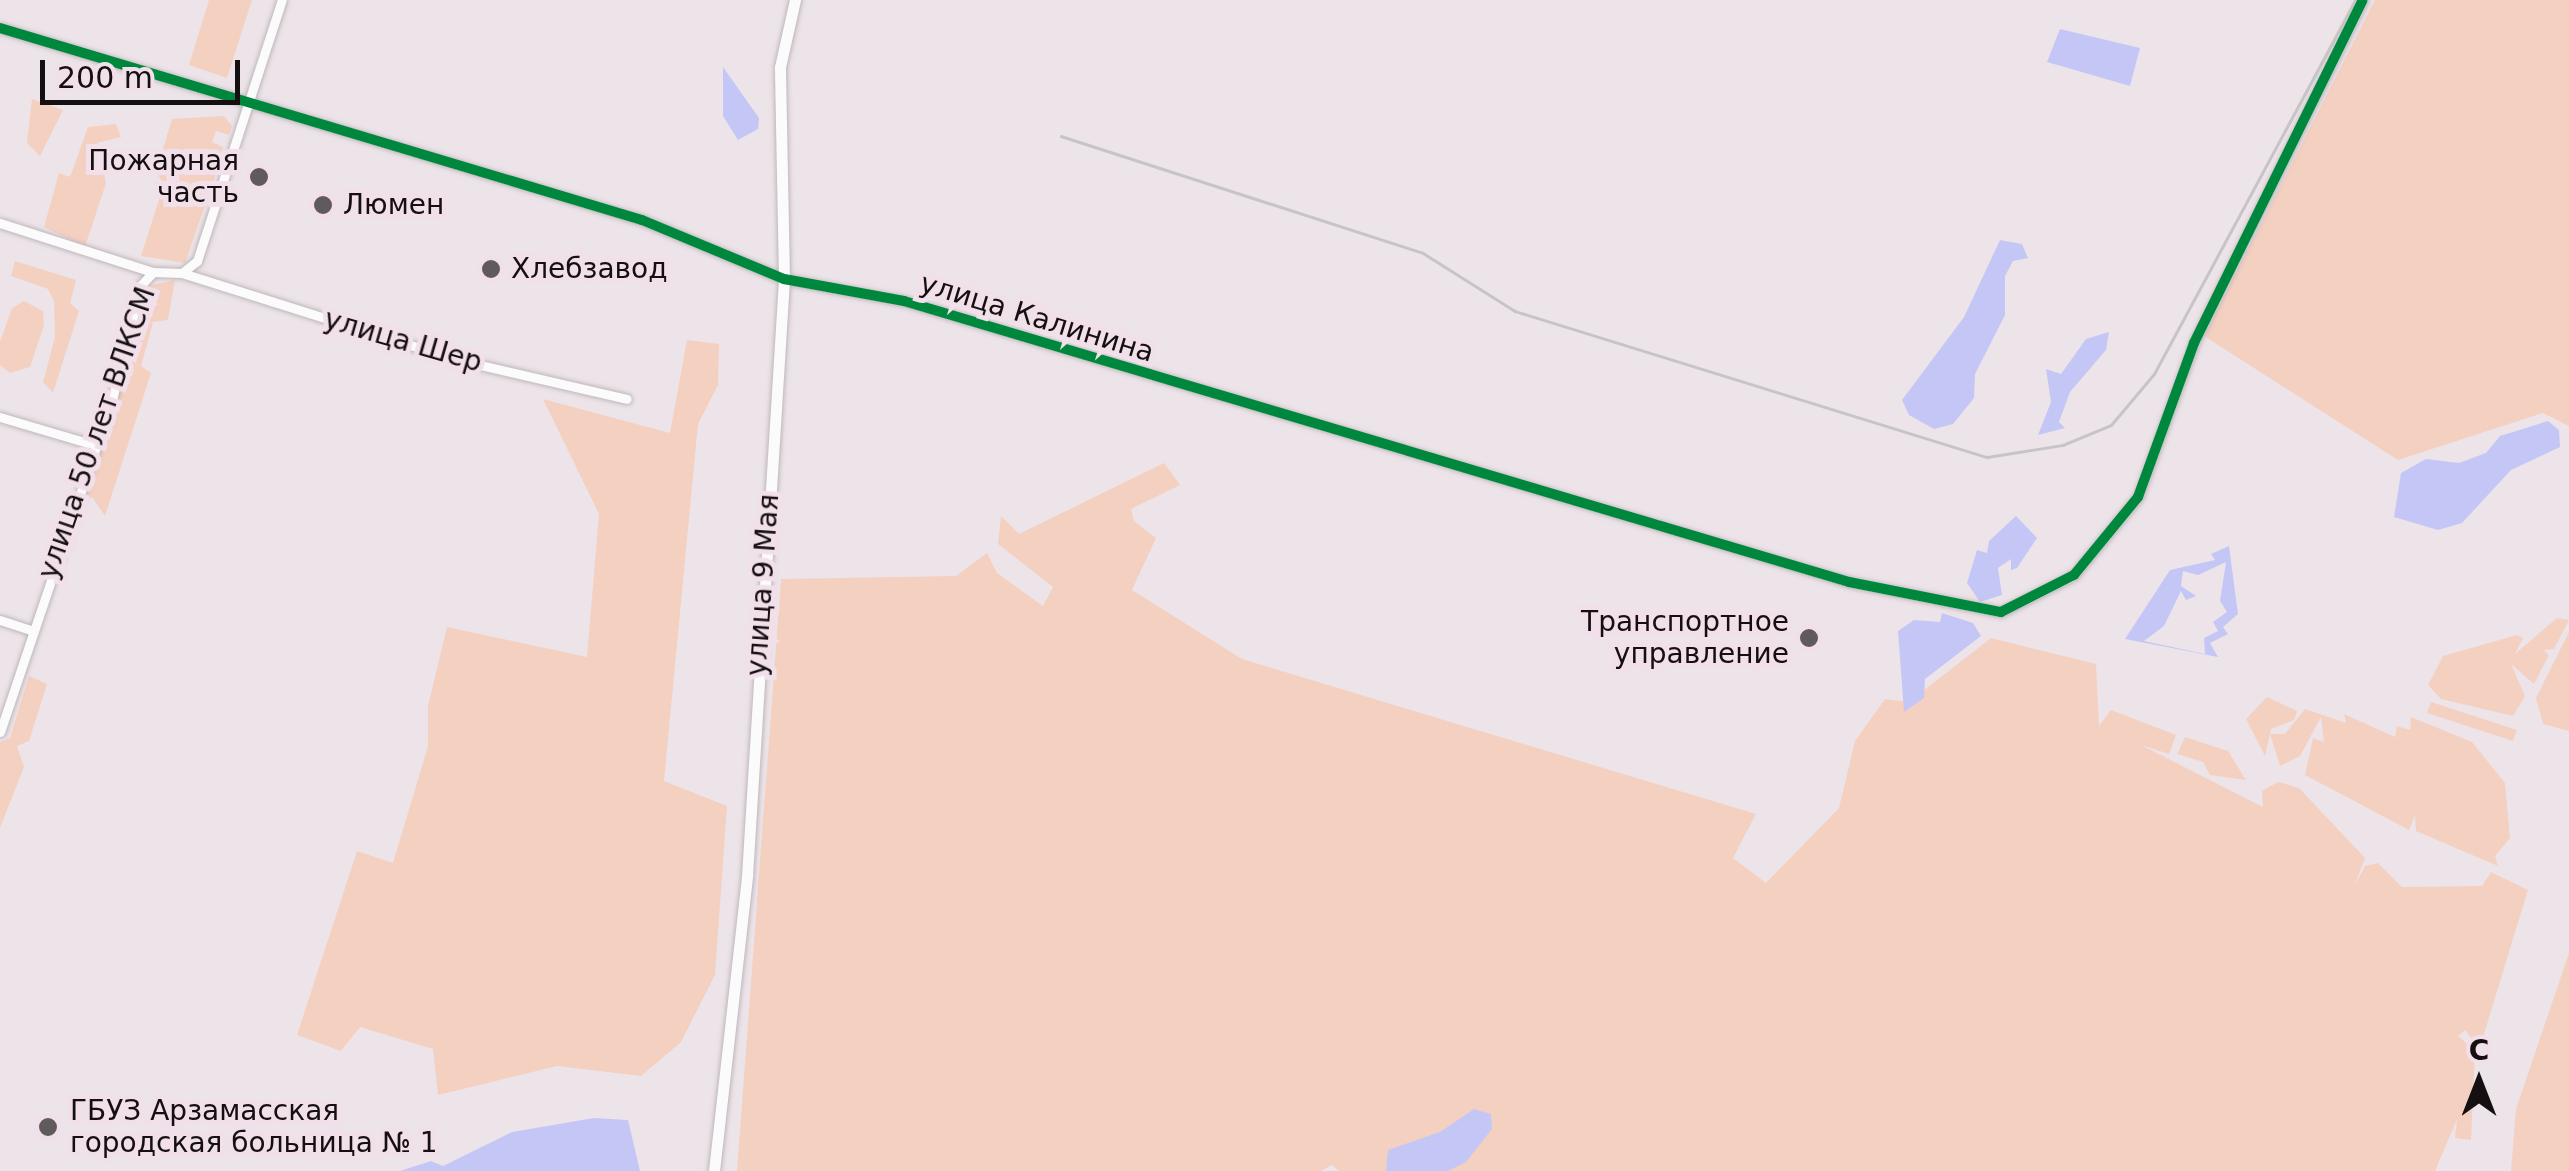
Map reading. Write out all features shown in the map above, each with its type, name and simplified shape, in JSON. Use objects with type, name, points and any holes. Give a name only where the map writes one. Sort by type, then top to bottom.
[{"type":"main road","name":"улица 9 Мая","points":[[714,1171],[747,876],[784,279],[780,82],[795,0]]},
{"type":"street","name":"улица 50 лет ВЛКСМ","points":[[0,732],[91,444],[113,396],[141,285],[153,272],[182,273],[197,260],[282,0]]},
{"type":"street","name":"улица Калинина","points":[[0,28],[642,220],[784,279],[904,301],[1892,592],[2001,612],[2074,575],[2122,523],[2153,463],[2207,313],[2363,0]]},
{"type":"street","points":[[0,223],[153,272]]},
{"type":"street","name":"улица Шер","points":[[182,273],[458,360],[628,399]]},
{"type":"street","points":[[0,416],[91,444]]},
{"type":"street","points":[[0,620],[31,630]]},
{"type":"shaded area","points":[[209,0],[252,0],[227,78],[189,65]]},
{"type":"shaded area","points":[[2375,0],[2569,0],[2569,426],[2543,413],[2398,460],[2204,336]]},
{"type":"shaded area","points":[[32,99],[63,110],[40,156],[27,143]]},
{"type":"shaded area","points":[[224,116],[232,126],[229,135],[216,131],[212,142],[223,147],[220,162],[185,263],[141,256],[164,184],[156,172],[172,119]]},
{"type":"shaded area","points":[[116,124],[121,137],[97,143],[106,183],[85,247],[44,227],[59,173],[70,177],[88,127]]},
{"type":"shaded area","points":[[15,261],[76,280],[70,303],[79,311],[53,393],[43,382],[55,337],[54,301],[48,289],[11,276]]},
{"type":"shaded area","points":[[175,280],[168,320],[153,322],[141,366],[151,373],[105,516],[92,497],[79,503],[144,287]]},
{"type":"shaded area","points":[[24,301],[43,311],[44,325],[30,367],[10,373],[0,365],[0,342],[12,308]]},
{"type":"shaded area","points":[[687,340],[719,344],[718,385],[698,424],[664,781],[727,806],[715,975],[681,1042],[641,1076],[557,1066],[438,1095],[433,1049],[360,1027],[341,1051],[297,1035],[357,851],[393,863],[428,746],[428,706],[447,627],[587,657],[599,514],[543,399],[670,433]]},
{"type":"shaded area","points":[[1164,463],[1180,485],[1131,509],[1134,521],[1156,538],[1132,590],[1242,659],[1756,814],[1733,858],[1766,883],[1839,808],[1855,741],[1885,699],[1909,702],[1991,638],[2096,664],[2099,726],[2111,710],[2176,735],[2169,754],[2141,745],[2263,807],[2262,791],[2278,782],[2299,788],[2365,858],[2354,887],[2365,866],[2378,863],[2402,887],[2482,886],[2491,872],[2528,890],[2484,1034],[2477,1046],[2465,1030],[2458,1036],[2475,1051],[2471,1140],[2455,1138],[2457,1119],[2435,1171],[1339,1171],[1332,1165],[1321,1171],[737,1171],[781,579],[956,576],[987,553],[997,573],[1043,606],[1053,587],[998,544],[1001,516],[1019,534]]},
{"type":"shaded area","points":[[2557,618],[2569,620],[2554,649],[2544,650],[2549,655],[2534,684],[2511,664],[2525,696],[2513,716],[2441,699],[2428,685],[2443,656],[2517,635],[2523,638],[2515,654]]},
{"type":"shaded area","points":[[2569,632],[2569,731],[2543,724],[2536,698]]},
{"type":"shaded area","points":[[29,676],[47,684],[29,741],[17,746],[24,767],[0,828],[0,742],[10,738]]},
{"type":"shaded area","points":[[2267,697],[2297,711],[2294,720],[2271,729],[2265,756],[2246,719]]},
{"type":"shaded area","points":[[2431,702],[2517,730],[2513,741],[2427,713]]},
{"type":"shaded area","points":[[2305,709],[2346,723],[2344,714],[2395,737],[2397,726],[2410,730],[2411,717],[2472,742],[2505,783],[2510,838],[2495,856],[2498,866],[2416,831],[2415,815],[2409,830],[2305,775],[2313,738],[2324,742],[2321,717],[2300,756],[2280,766],[2270,734],[2285,734]]},
{"type":"shaded area","points":[[2185,737],[2228,751],[2246,780],[2210,775],[2203,762],[2177,754]]},
{"type":"shaded area","points":[[2569,953],[2569,1171],[2511,1171],[2516,1109]]},
{"type":"water","points":[[2060,29],[2140,48],[2130,86],[2047,62]]},
{"type":"water","points":[[723,67],[759,118],[758,129],[738,140],[723,116]]},
{"type":"water","points":[[2000,240],[2022,244],[2028,258],[2013,261],[2005,276],[2005,315],[1975,374],[1974,398],[1953,424],[1934,429],[1909,415],[1902,400],[1964,317]]},
{"type":"water","points":[[2109,332],[2106,350],[2070,392],[2059,422],[2065,428],[2038,435],[2051,402],[2046,369],[2061,374],[2086,339]]},
{"type":"water","points":[[2548,421],[2559,430],[2560,447],[2511,470],[2462,523],[2438,530],[2394,517],[2401,473],[2426,459],[2459,463],[2486,453],[2500,436]]},
{"type":"water","points":[[2016,516],[2037,538],[2017,568],[2011,570],[2011,559],[1998,568],[2002,595],[1980,602],[1967,583],[1977,550],[1987,553],[1989,541]]},
{"type":"water","points":[[2229,546],[2238,614],[2223,627],[2228,634],[2210,643],[2218,657],[2125,639],[2170,570],[2215,560],[2211,554]],"holes":[[[2226,562],[2220,601],[2227,612],[2213,622],[2218,631],[2204,638],[2205,654],[2144,641],[2164,626],[2181,591],[2186,600],[2196,596],[2181,586],[2183,571],[2198,575]]]},
{"type":"water","points":[[1942,613],[1973,623],[1981,636],[1925,679],[1924,698],[1904,712],[1898,631],[1914,620],[1940,622]]},
{"type":"water","points":[[1474,1109],[1491,1114],[1492,1129],[1466,1162],[1448,1171],[1386,1171],[1388,1150],[1440,1132]]},
{"type":"water","points":[[594,1118],[628,1120],[640,1171],[400,1171],[431,1161],[443,1166],[512,1132]]},
{"type":"railway","points":[[1061,136],[1423,253],[1515,311],[1987,457],[2063,445],[2111,425],[2154,374],[2355,0]]},
{"type":"cycle path","points":[[0,28],[642,220],[784,279],[904,301],[1849,582],[2001,612],[2074,575],[2138,497],[2194,343],[2363,0]]},
{"type":"place","name":"Пожарная часть","points":[[259,177]]},
{"type":"place","name":"Люмен","points":[[323,205]]},
{"type":"place","name":"Хлебзавод","points":[[491,269]]},
{"type":"place","name":"Транспортное управление","points":[[1809,638]]},
{"type":"place","name":"ГБУЗ Арзамасская городская больница № 1","points":[[48,1127]]}]
